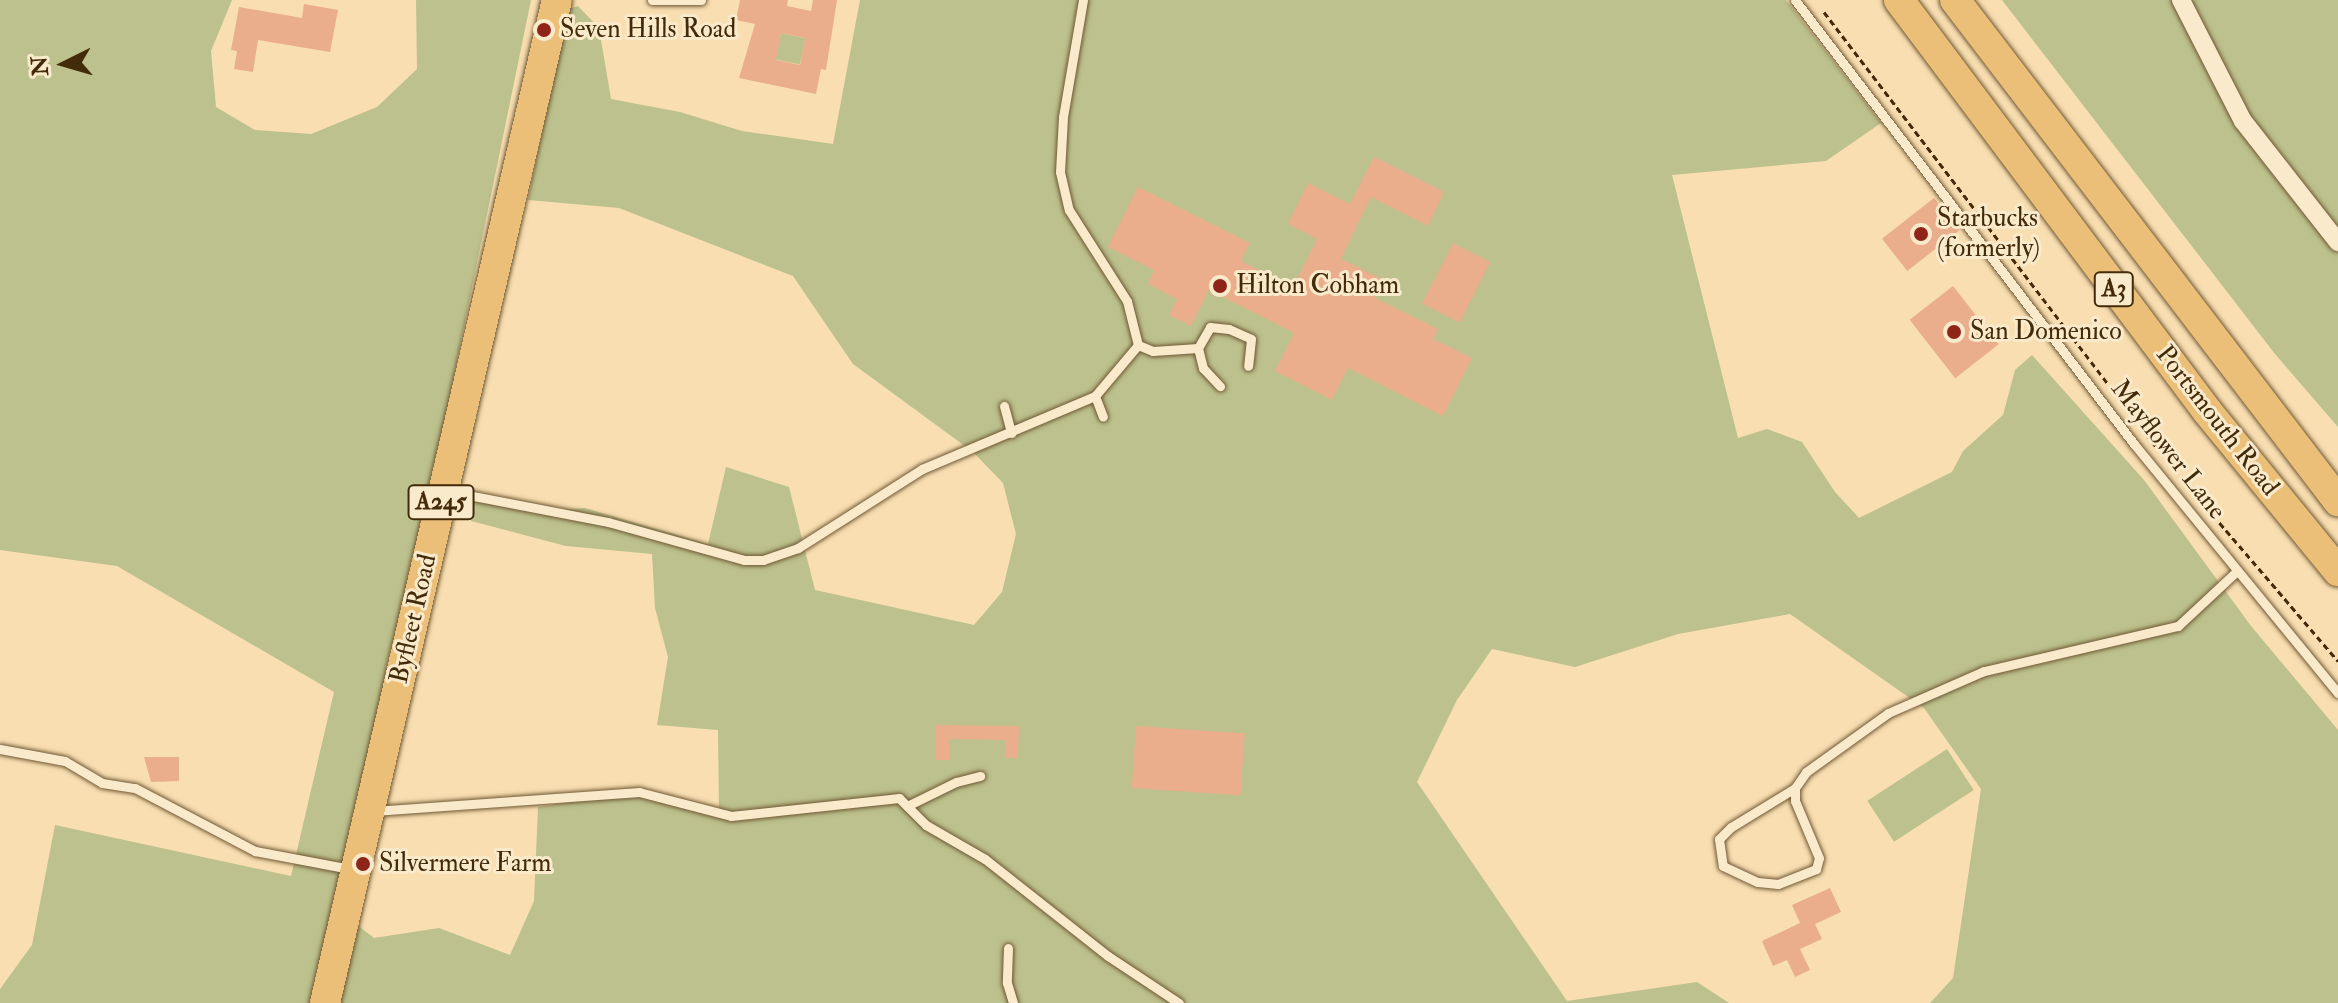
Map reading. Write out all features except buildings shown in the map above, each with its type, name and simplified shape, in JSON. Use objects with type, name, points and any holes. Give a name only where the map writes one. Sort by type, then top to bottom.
[{"type":"main road","name":"Byfleet Road","points":[[325,1003],[557,0]]},
{"type":"main road","name":"Portsmouth Road","points":[[1899,0],[2190,389],[2338,571]]},
{"type":"main road","name":"Portsmouth Road","points":[[1955,0],[2338,501]]},
{"type":"street","points":[[2181,0],[2243,121],[2338,242]]},
{"type":"lane","points":[[652,0],[701,0]]},
{"type":"lane","points":[[1083,0],[1063,117],[1063,191],[1106,275],[1127,301],[1138,345]]},
{"type":"lane","name":"Mayflower Lane","points":[[1795,0],[2236,572],[2338,693]]},
{"type":"lane","points":[[1220,386],[1203,368],[1198,348],[1210,327],[1229,329],[1251,339],[1248,366]]},
{"type":"lane","points":[[444,490],[608,522],[744,560],[763,560],[798,548],[922,469],[1095,396],[1138,345]]},
{"type":"lane","points":[[1138,345],[1153,351],[1198,348]]},
{"type":"lane","points":[[1095,396],[1103,417]]},
{"type":"lane","points":[[1004,406],[1011,433]]},
{"type":"lane","points":[[1795,788],[1795,801],[1819,858],[1816,869],[1778,884],[1758,882],[1723,866],[1718,853],[1725,833],[1752,810],[1795,788],[1806,772],[1888,713],[1984,671],[2165,632],[2188,619],[2236,572]]},
{"type":"lane","points":[[0,749],[65,761],[102,783],[135,788],[255,851],[357,870]]},
{"type":"lane","points":[[907,806],[956,782],[980,776]]},
{"type":"lane","points":[[371,811],[639,792],[731,816],[899,798],[926,825],[985,859],[1108,956],[1179,1003]]},
{"type":"lane","points":[[1008,948],[1007,983],[1013,1003]]},
{"type":"path","points":[[1819,6],[2164,457]]},
{"type":"path","points":[[2194,493],[2338,661]]},
{"type":"green space","points":[[0,0],[232,0],[211,51],[216,107],[255,130],[311,134],[377,107],[417,69],[416,0],[531,0],[422,531],[387,663],[347,917],[374,938],[439,928],[510,955],[534,901],[538,807],[639,792],[719,812],[718,730],[657,725],[668,657],[655,608],[652,554],[566,546],[471,521],[471,491],[540,511],[585,508],[708,544],[726,467],[789,487],[815,590],[974,625],[1002,592],[1016,534],[1003,483],[973,452],[853,364],[793,276],[619,208],[528,200],[568,9],[578,6],[599,28],[611,99],[680,112],[742,131],[833,144],[860,0],[1786,0],[1881,123],[1826,161],[1672,175],[1738,438],[1767,429],[1802,442],[1835,492],[1859,518],[1952,472],[1963,451],[2003,415],[2015,370],[2032,355],[2144,480],[2251,626],[2338,730],[2338,1003],[1930,1003],[1953,978],[1981,789],[1924,708],[1790,614],[1678,634],[1575,667],[1492,649],[1457,700],[1417,782],[1567,1001],[1697,982],[1729,1003],[0,1003],[0,989],[32,945],[55,825],[291,876],[334,692],[117,566],[0,550]]},
{"type":"green space","points":[[2002,0],[2338,0],[2338,427],[2275,354]]},
{"type":"green space","points":[[781,33],[805,38],[800,65],[775,59]]},
{"type":"green space","points":[[1947,749],[1974,790],[1894,842],[1867,801]]},
{"type":"place","name":"Seven Hills Road","points":[[544,30]]},
{"type":"place","name":"Starbucks (formerly)","points":[[1921,234]]},
{"type":"place","name":"Hilton Cobham","points":[[1220,286]]},
{"type":"place","name":"San Domenico","points":[[1954,332]]},
{"type":"place","name":"Silvermere Farm","points":[[363,864]]}]
